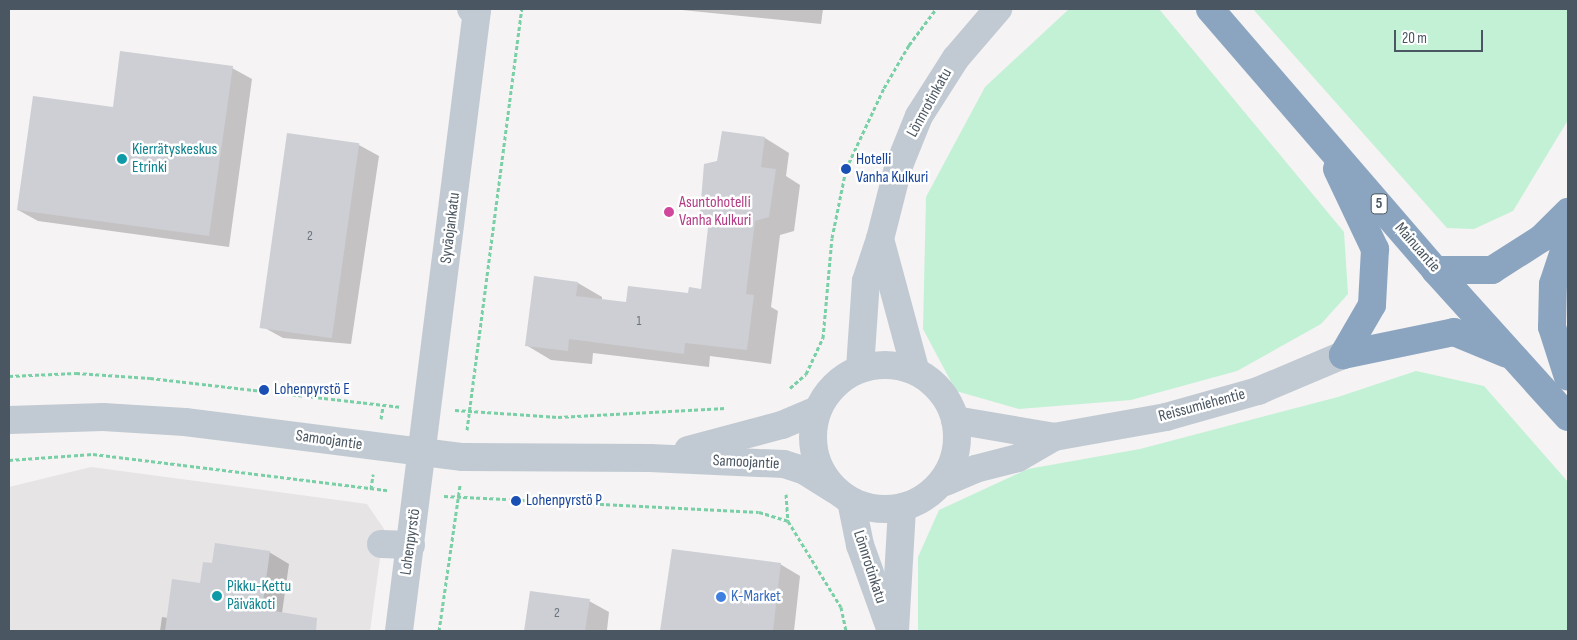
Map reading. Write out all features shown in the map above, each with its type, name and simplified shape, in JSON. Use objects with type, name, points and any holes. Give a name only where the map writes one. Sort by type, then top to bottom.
[{"type":"highway","name":"Mainuantie","points":[[1210,9],[1436,270],[1568,417]]},
{"type":"highway","points":[[1323,139],[1375,250],[1372,305],[1343,355]]},
{"type":"highway","points":[[1436,270],[1492,270],[1542,238],[1568,212]]},
{"type":"highway","points":[[1568,238],[1553,284],[1552,327],[1568,378]]},
{"type":"highway","points":[[1343,355],[1454,332],[1514,357]]},
{"type":"street","name":"Syväojankatu","points":[[423,453],[475,9]]},
{"type":"street","name":"Lönnrotinkatu","points":[[860,368],[866,281],[880,239],[898,168],[919,116],[956,58],[998,9]]},
{"type":"street","name":"Lönnrotinkatu","points":[[880,239],[915,369]]},
{"type":"street","name":"Reissumiehentie","points":[[955,420],[1054,437],[1166,417],[1258,391],[1343,355]]},
{"type":"street","points":[[888,365],[915,369],[938,388],[955,420],[956,445],[944,482],[930,495],[902,507],[882,509],[844,496],[824,476],[815,456],[812,440],[818,410],[834,385],[860,368],[888,365]]},
{"type":"street","name":"Samoojantie","points":[[650,458],[720,444],[782,425],[818,410]]},
{"type":"street","name":"Samoojantie","points":[[9,420],[102,417],[185,422],[463,457],[650,458],[784,464],[803,470],[844,496]]},
{"type":"street","name":"Reissumiehentie","points":[[944,482],[975,469],[1018,458],[1054,437]]},
{"type":"street","name":"Lohenpyrstö","points":[[399,631],[423,453]]},
{"type":"street","name":"Lönnrotinkatu","points":[[844,496],[860,545],[893,631]]},
{"type":"street","name":"Lönnrotinkatu","points":[[893,631],[902,507]]},
{"type":"street","points":[[382,544],[411,545]]},
{"type":"path","points":[[439,631],[522,9]]},
{"type":"path","points":[[782,425],[784,393],[806,374],[823,338],[832,238],[846,169],[884,88],[909,44],[936,9]]},
{"type":"path","points":[[784,464],[788,521],[841,607],[846,631]]},
{"type":"shaded area","points":[[91,467],[367,504],[384,529],[370,631],[9,631],[9,487]]},
{"type":"green space","points":[[1069,9],[1159,9],[1344,232],[1348,294],[1321,324],[1237,371],[1131,400],[1019,409],[956,391],[923,329],[926,197],[985,87]]},
{"type":"green space","points":[[1253,9],[1568,9],[1568,120],[1513,211],[1474,229],[1447,228]]},
{"type":"green space","points":[[1416,371],[1484,386],[1568,482],[1568,631],[918,631],[918,557],[939,510],[1028,469],[1140,449],[1338,397]]},
{"type":"building","name":"Kierrätyskeskus Etrinki","points":[[120,51],[233,66],[209,236],[17,210],[33,96],[113,107]]},
{"type":"building","points":[[722,131],[765,137],[761,167],[776,169],[769,217],[755,221],[746,294],[754,295],[747,350],[685,343],[684,354],[569,339],[568,351],[525,346],[534,276],[578,282],[576,296],[626,302],[628,286],[688,293],[689,287],[701,289],[709,219],[700,213],[704,164],[717,161]]},
{"type":"building","points":[[287,133],[359,143],[332,338],[260,328]]},
{"type":"building","name":"Pikku-Kettu Päiväkoti","points":[[215,543],[270,551],[262,609],[317,618],[316,631],[165,631],[172,579],[200,583],[203,562],[212,563]]},
{"type":"building","name":"K-Market","points":[[672,549],[781,563],[773,631],[660,631]]},
{"type":"building","points":[[530,591],[590,599],[585,631],[524,631]]},
{"type":"place","name":"Kierrätyskeskus Etrinki","points":[[122,159]]},
{"type":"place","name":"Hotelli Vanha Kulkuri","points":[[846,169]]},
{"type":"place","name":"Asuntohotelli Vanha Kulkuri","points":[[669,212]]},
{"type":"place","name":"Lohenpyrstö E","points":[[264,390]]},
{"type":"place","name":"Lohenpyrstö P","points":[[516,501]]},
{"type":"place","name":"Pikku-Kettu Päiväkoti","points":[[217,596]]},
{"type":"place","name":"K-Market","points":[[721,597]]}]
